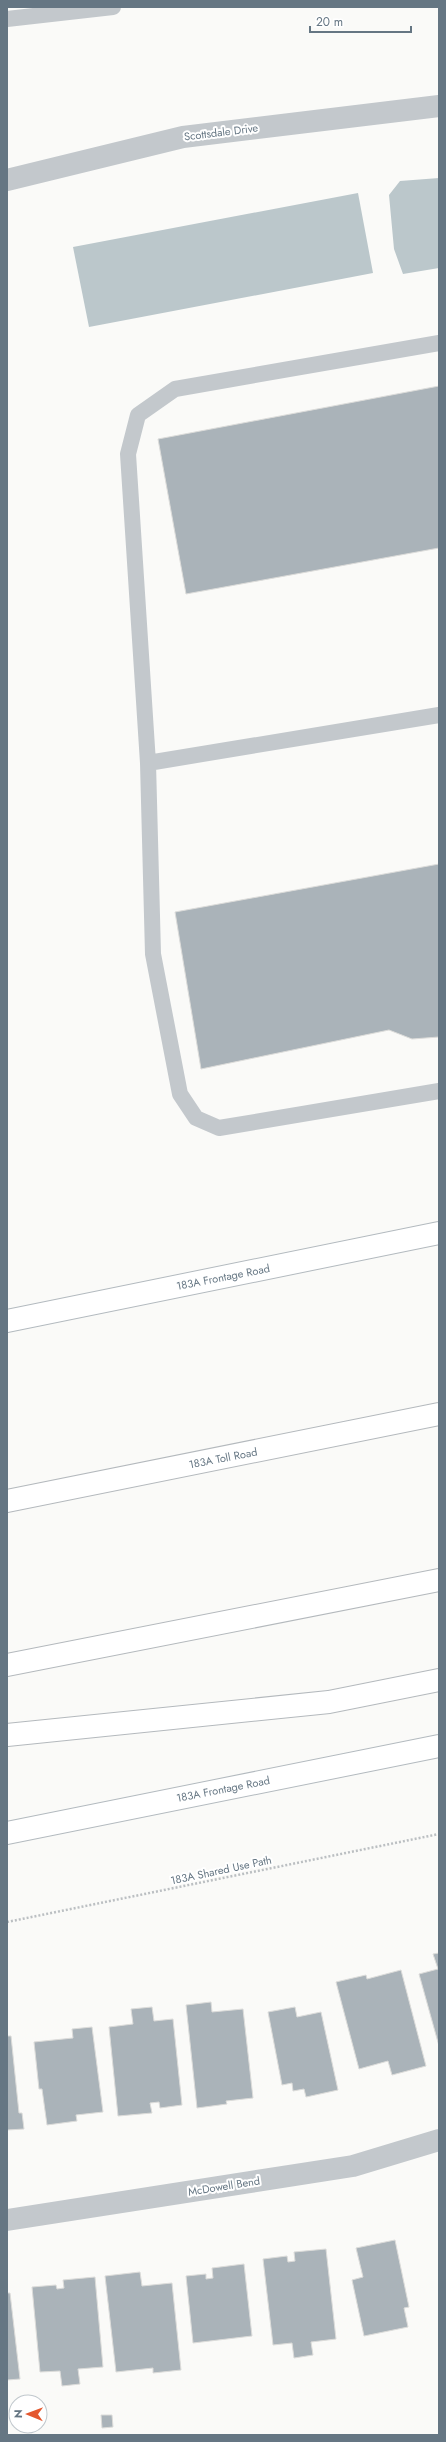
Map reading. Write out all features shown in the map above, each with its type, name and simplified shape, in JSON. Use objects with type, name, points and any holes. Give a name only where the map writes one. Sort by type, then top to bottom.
[{"type":"main road","name":"183A Frontage Road","points":[[7,1321],[439,1233]]},
{"type":"main road","name":"183A Toll Road","points":[[7,1501],[439,1414]]},
{"type":"main road","points":[[7,1665],[439,1580]]},
{"type":"main road","points":[[7,1735],[329,1702],[439,1680]]},
{"type":"main road","name":"183A Frontage Road","points":[[7,1833],[439,1746]]},
{"type":"street","name":"Scottsdale Drive","points":[[7,180],[182,137],[439,106]]},
{"type":"street","name":"McDowell Bend","points":[[7,2220],[353,2166],[439,2140]]},
{"type":"lane","points":[[7,18],[113,7]]},
{"type":"lane","points":[[439,343],[175,389],[138,415],[128,454],[148,763],[153,954],[180,1094],[196,1118],[219,1128],[439,1091]]},
{"type":"lane","points":[[148,763],[439,715]]},
{"type":"path","name":"183A Shared Use Path","points":[[7,1922],[439,1834]]},
{"type":"shaded area","points":[[439,178],[439,268],[403,274],[394,249],[389,195],[400,181]]},
{"type":"shaded area","points":[[358,193],[373,273],[89,327],[73,247]]},
{"type":"building","points":[[439,386],[439,548],[186,594],[158,439]]},
{"type":"building","points":[[439,864],[439,1037],[412,1039],[389,1030],[201,1069],[175,912]]},
{"type":"building","points":[[439,1953],[439,2046],[419,1974],[438,1969],[433,1954]]},
{"type":"building","points":[[401,1970],[426,2066],[392,2075],[388,2061],[359,2069],[336,1982],[366,1975],[367,1979]]},
{"type":"building","points":[[211,2002],[212,2012],[243,2009],[253,2098],[226,2101],[227,2104],[197,2108],[186,2005]]},
{"type":"building","points":[[152,2007],[154,2021],[173,2019],[182,2105],[160,2108],[159,2102],[150,2103],[152,2113],[118,2116],[109,2027],[133,2024],[131,2009]]},
{"type":"building","points":[[295,2007],[297,2017],[321,2012],[338,2090],[306,2097],[304,2089],[293,2091],[292,2083],[282,2085],[268,2012]]},
{"type":"building","points":[[92,2027],[103,2112],[76,2115],[77,2121],[47,2125],[42,2089],[39,2089],[34,2042],[73,2038],[72,2029]]},
{"type":"building","points":[[7,2036],[11,2036],[19,2113],[22,2113],[24,2129],[7,2130]]},
{"type":"building","points":[[395,2240],[409,2307],[404,2308],[408,2327],[364,2336],[352,2280],[363,2277],[356,2248]]},
{"type":"building","points":[[326,2249],[336,2339],[311,2342],[313,2355],[294,2358],[292,2343],[273,2345],[263,2259],[287,2256],[288,2262],[295,2261],[294,2252]]},
{"type":"building","points":[[244,2264],[252,2336],[193,2343],[186,2276],[206,2274],[206,2279],[213,2278],[212,2268]]},
{"type":"building","points":[[140,2272],[142,2286],[172,2283],[181,2370],[153,2373],[153,2368],[116,2372],[105,2276]]},
{"type":"building","points":[[95,2277],[103,2367],[78,2369],[80,2384],[62,2386],[60,2371],[40,2372],[32,2287],[56,2285],[57,2289],[64,2288],[63,2280]]},
{"type":"building","points":[[7,2293],[10,2293],[20,2379],[7,2380]]},
{"type":"building","points":[[101,2415],[112,2415],[113,2427],[102,2428]]}]
